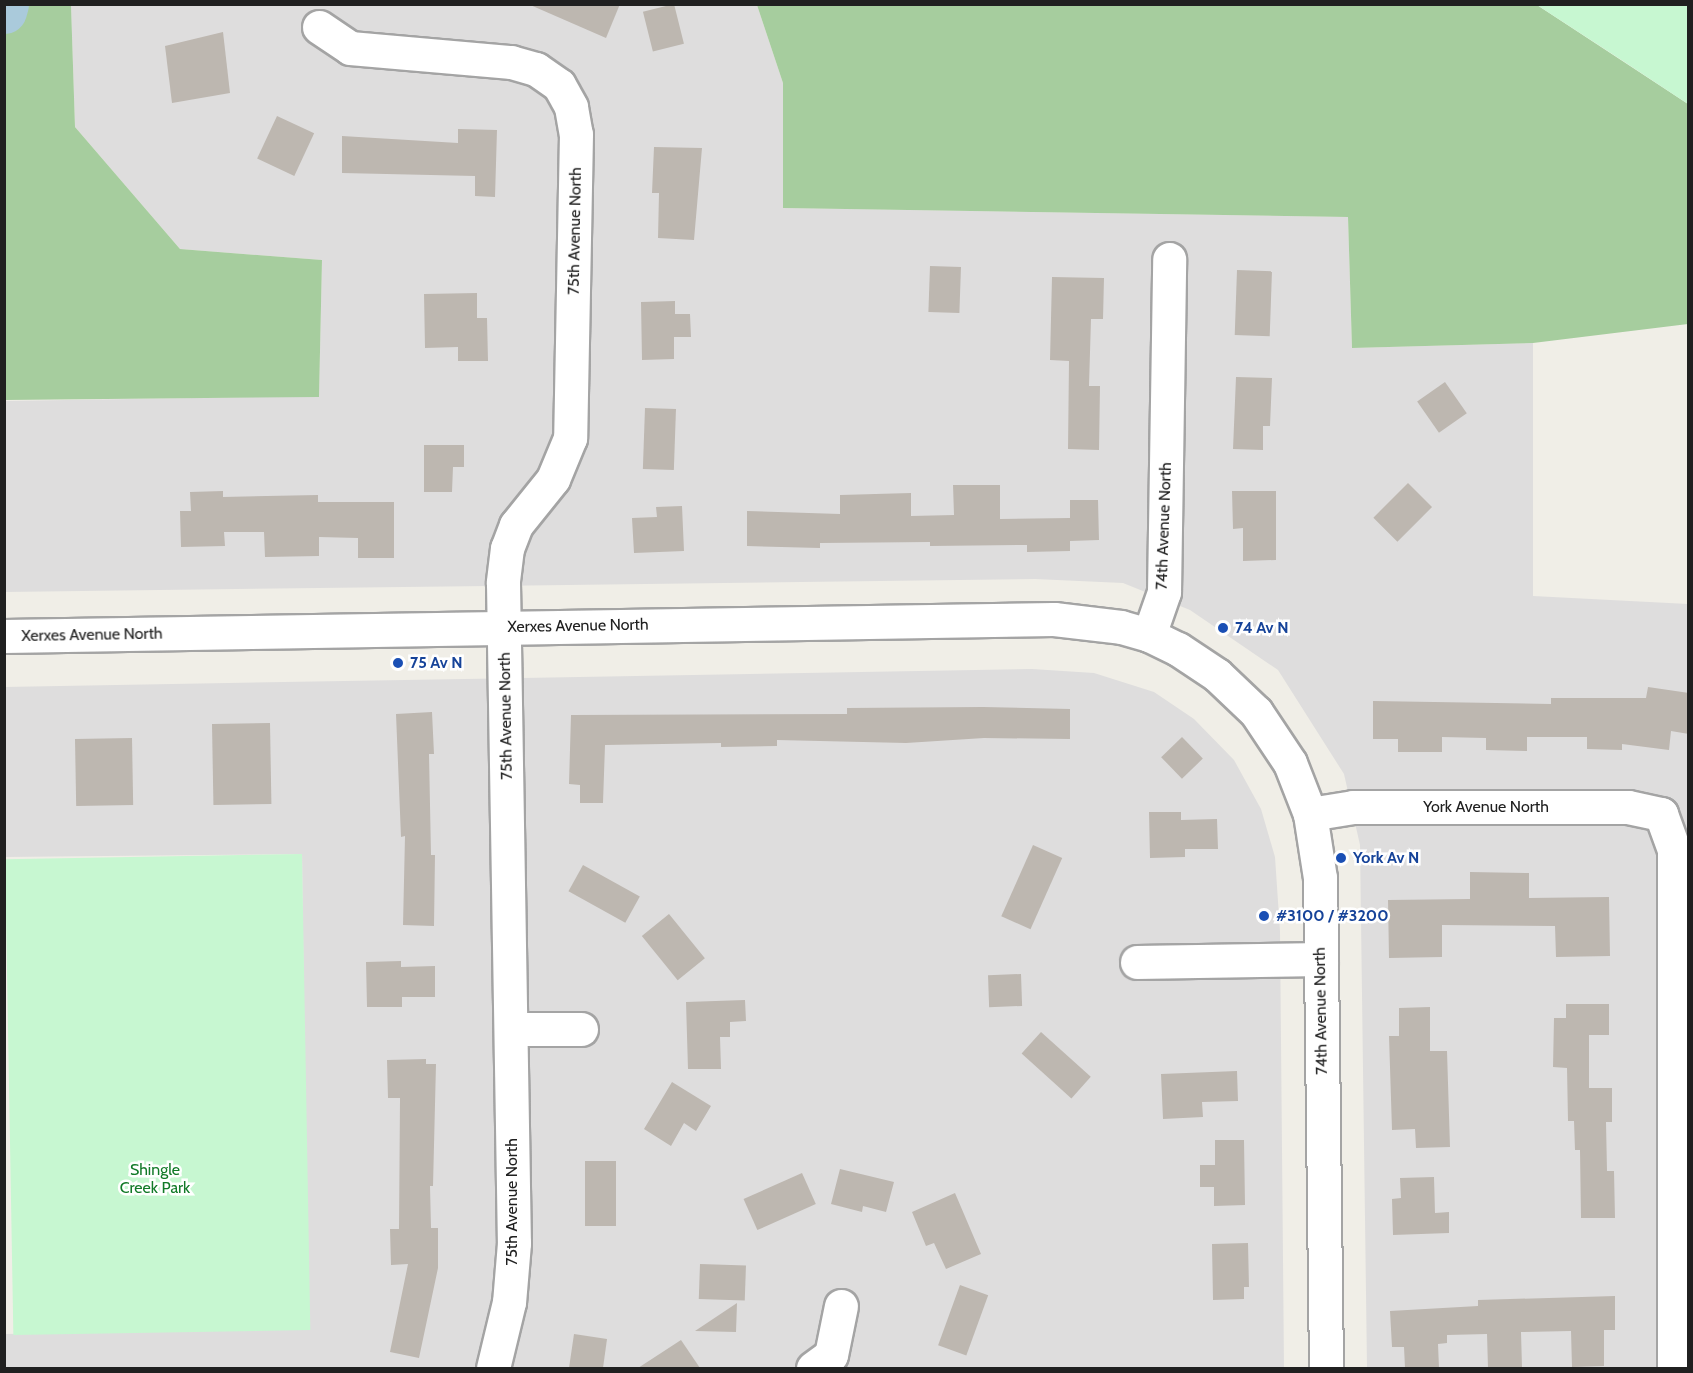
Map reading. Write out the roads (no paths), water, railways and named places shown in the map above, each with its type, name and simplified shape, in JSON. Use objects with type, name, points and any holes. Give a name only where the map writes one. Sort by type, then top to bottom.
[{"type":"street","name":"75th Avenue North","points":[[319,27],[350,48],[511,62],[536,69],[559,85],[571,107],[576,134],[570,438],[553,480],[525,511],[507,548],[504,628],[514,1243],[509,1302],[493,1368]]},
{"type":"street","name":"74th Avenue North","points":[[1169,259],[1164,592],[1149,635],[1201,663],[1256,712],[1290,763],[1310,814],[1320,878],[1326,1368]]},
{"type":"street","name":"Xerxes Avenue North","points":[[4,636],[1054,619],[1149,635]]},
{"type":"street","name":"York Avenue North","points":[[1310,814],[1353,807],[1628,807],[1661,814],[1674,849],[1682,1014]]},
{"type":"street","points":[[1137,962],[1321,960]]},
{"type":"street","points":[[1674,1368],[1682,1014]]},
{"type":"street","points":[[511,1029],[581,1029]]},
{"type":"street","points":[[813,1368],[831,1355],[841,1306]]},
{"type":"waterway","points":[[4,11],[6,4]]},
{"type":"place","name":"74 Av N","points":[[1223,628]]},
{"type":"place","name":"75 Av N","points":[[398,663]]},
{"type":"place","name":"York Av N","points":[[1341,858]]},
{"type":"place","name":"#3100 / #3200","points":[[1264,916]]},
{"type":"park label","name":"Shingle Creek Park","points":[[155,1179]]}]
